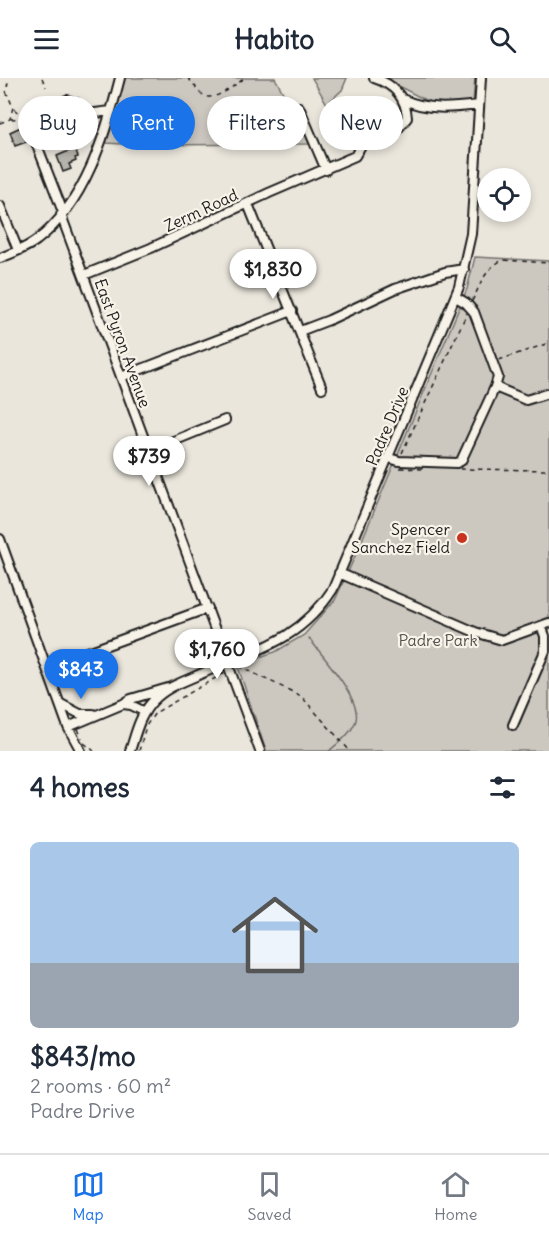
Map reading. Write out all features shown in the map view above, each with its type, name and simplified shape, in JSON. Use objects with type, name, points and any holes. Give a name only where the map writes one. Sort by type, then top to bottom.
[{"type":"street","points":[[115,96],[120,78]]},
{"type":"street","points":[[374,78],[393,87],[400,96]]},
{"type":"street","name":"Padre Drive","points":[[130,751],[137,727],[145,712],[153,701],[169,688],[276,643],[297,630],[320,608],[333,589],[456,297],[471,234],[481,78]]},
{"type":"street","points":[[403,99],[430,108],[446,109],[479,105]]},
{"type":"street","name":"Zerm Road","points":[[403,101],[407,118],[403,124]]},
{"type":"street","points":[[0,258],[37,240],[62,214],[93,163],[110,114]]},
{"type":"street","points":[[307,124],[328,169]]},
{"type":"street","name":"East Pyron Avenue","points":[[39,150],[260,751]]},
{"type":"street","name":"Zerm Road","points":[[84,275],[151,248],[328,169],[355,156],[358,150]]},
{"type":"street","points":[[248,204],[322,388]]},
{"type":"street","points":[[0,206],[18,250]]},
{"type":"street","points":[[300,331],[395,289],[445,272],[464,269]]},
{"type":"street","points":[[388,458],[399,461],[457,463],[461,461],[495,387],[498,377],[474,312],[456,297]]},
{"type":"street","points":[[121,377],[292,311]]},
{"type":"street","points":[[495,387],[526,400],[549,393]]},
{"type":"street","points":[[149,451],[225,420]]},
{"type":"street","points":[[0,539],[68,727],[81,751]]},
{"type":"street","points":[[339,573],[475,632],[502,640],[545,624],[545,651],[513,725]]},
{"type":"street","points":[[47,667],[208,608]]},
{"type":"street","name":"Padre Drive","points":[[68,727],[131,699],[169,688]]},
{"type":"street","points":[[61,704],[80,714],[98,714]]},
{"type":"street","points":[[123,704],[145,712]]},
{"type":"path","points":[[9,78],[6,91],[13,107],[18,111]]},
{"type":"path","points":[[42,78],[46,87]]},
{"type":"path","points":[[188,78],[206,97],[220,93],[245,78]]},
{"type":"path","points":[[10,119],[13,107]]},
{"type":"path","points":[[0,123],[18,119]]},
{"type":"path","points":[[424,469],[402,469],[397,465],[482,278],[492,266],[503,260],[549,263]]},
{"type":"path","points":[[492,363],[549,343]]},
{"type":"path","points":[[458,469],[549,470]]},
{"type":"path","points":[[240,666],[242,669],[297,693],[308,702],[350,751]]},
{"type":"path","points":[[138,751],[148,722],[155,713],[227,671]]},
{"type":"path","points":[[77,727],[84,742],[94,751]]},
{"type":"green space","points":[[125,78],[275,78],[285,96],[207,96],[207,145],[195,145],[195,96],[120,96]]},
{"type":"green space","points":[[312,78],[347,78],[342,90],[336,96],[322,96]]},
{"type":"green space","points":[[383,78],[475,78],[473,103],[431,103]]},
{"type":"green space","points":[[110,129],[110,143],[106,143]]},
{"type":"green space","name":"Padre Park","points":[[475,257],[549,261],[549,751],[266,751],[237,664],[275,652],[304,635],[335,600],[467,289]]},
{"type":"building","points":[[18,128],[18,145],[15,146],[10,132]]},
{"type":"building","points":[[75,150],[78,157],[75,158],[76,161],[69,164],[71,169],[63,172],[57,156]]},
{"type":"waterway","points":[[309,638],[341,679],[354,703],[356,714],[355,723],[350,731],[329,751]]},
{"type":"place","name":"Spencer Sanchez Field","points":[[462,538]]}]
